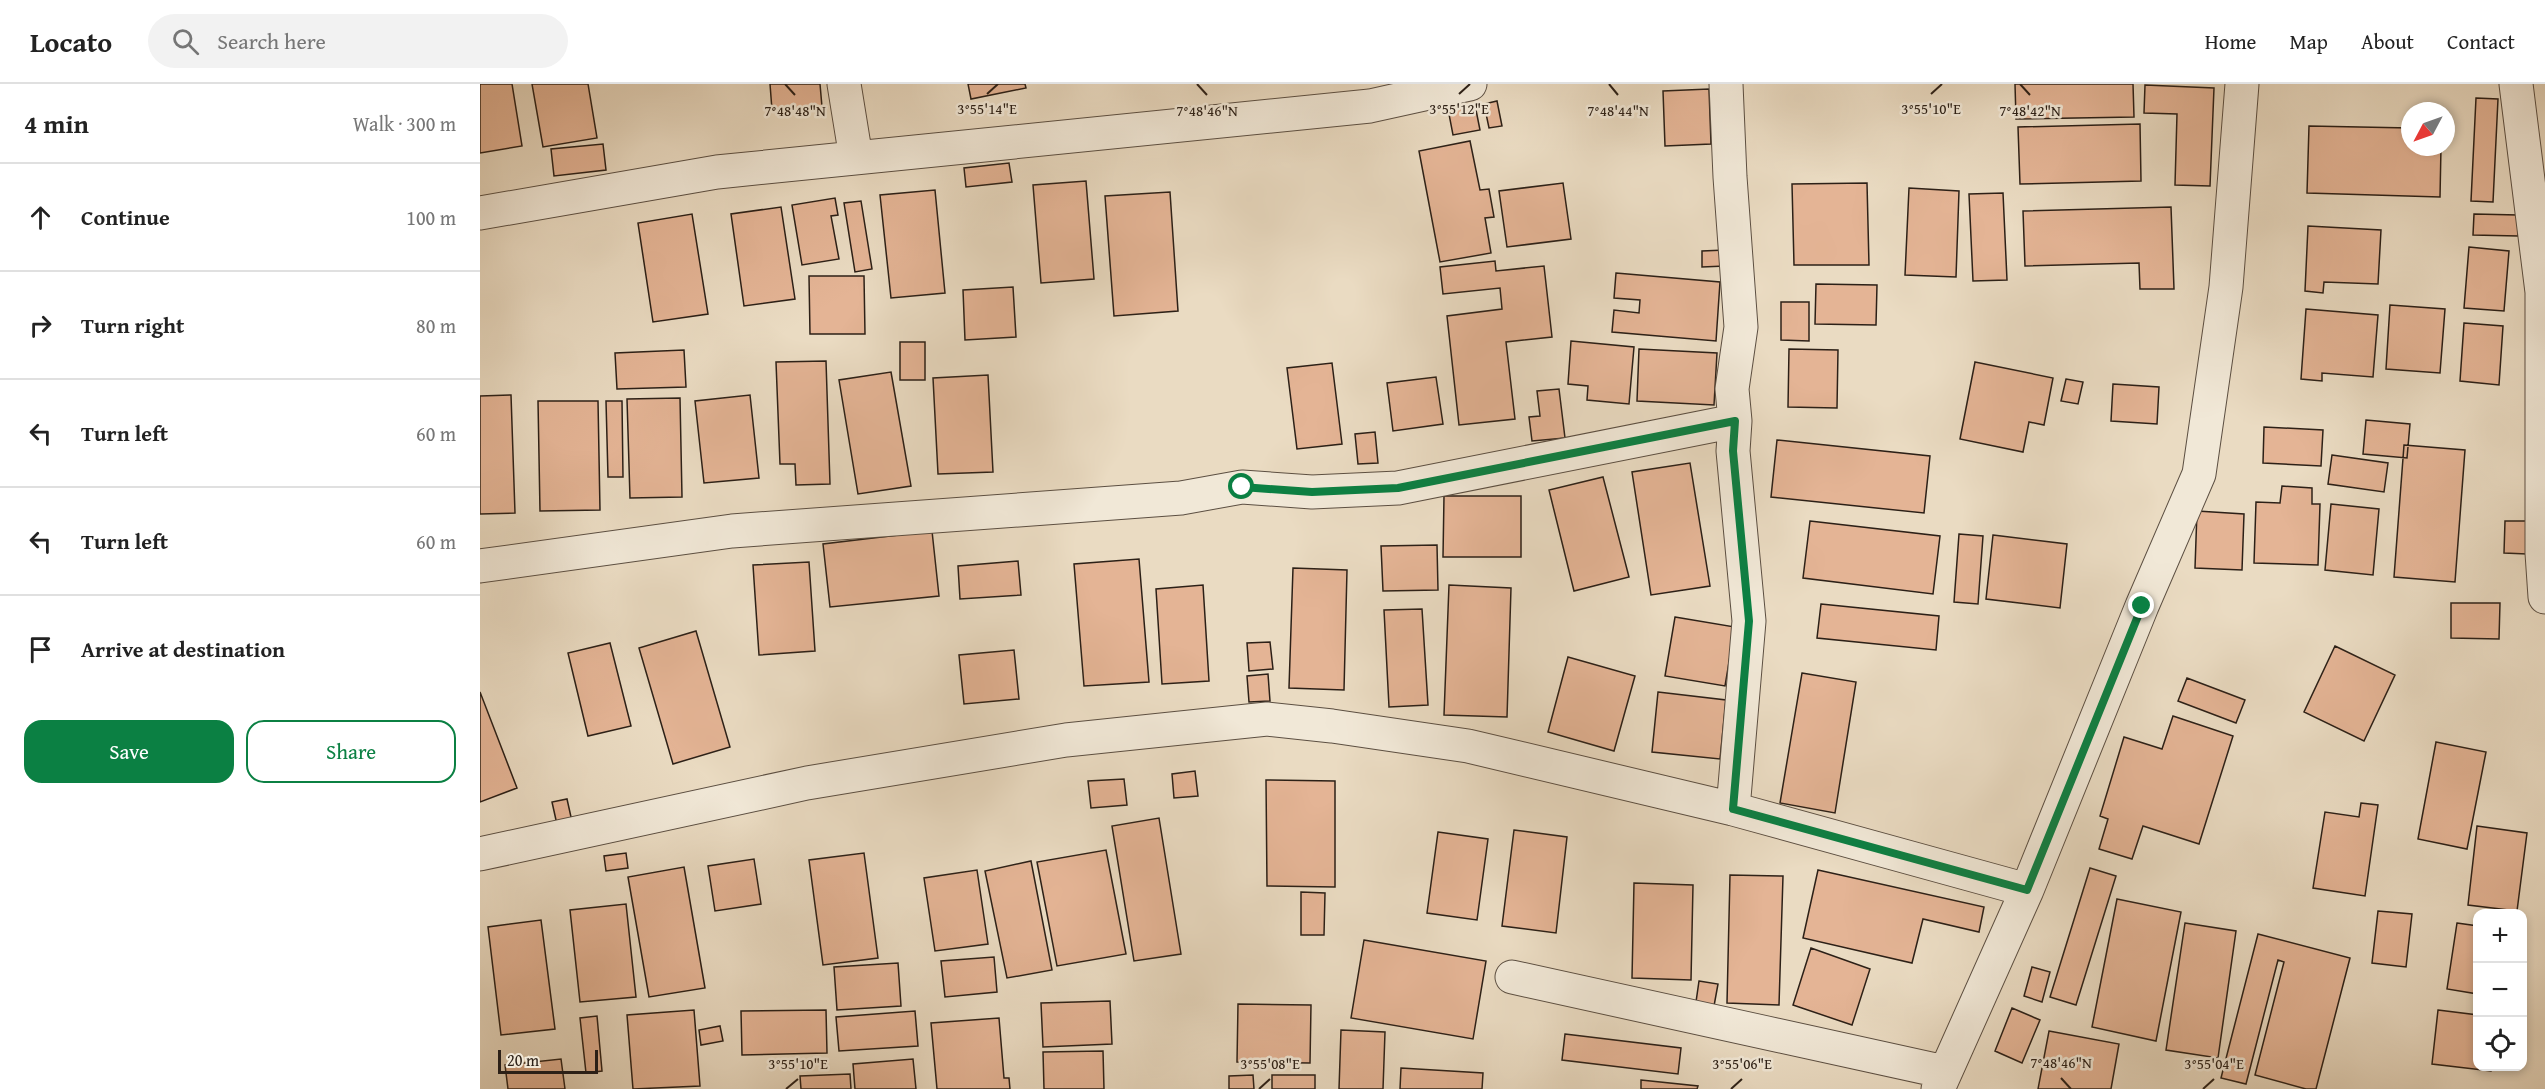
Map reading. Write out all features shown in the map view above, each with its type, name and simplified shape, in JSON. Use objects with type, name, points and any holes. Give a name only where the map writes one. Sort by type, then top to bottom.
[{"type":"street","points":[[844,84],[856,158]]},
{"type":"street","points":[[480,213],[717,172],[1370,106],[1470,84]]},
{"type":"street","points":[[1726,84],[1741,327],[1732,389],[1735,421],[1733,451],[1749,621],[1733,809]]},
{"type":"street","points":[[1512,977],[1941,1081],[2027,890],[2142,606],[2199,474],[2226,287],[2242,84]]},
{"type":"street","points":[[2516,84],[2542,292],[2542,541],[2545,597]]},
{"type":"street","points":[[480,566],[732,531],[1181,498],[1242,487],[1312,492],[1398,488],[1735,421]]},
{"type":"street","points":[[480,854],[807,783],[1066,740],[1267,719],[1468,746],[1733,809],[2027,890]]},
{"type":"building","points":[[480,84],[512,84],[522,146],[480,153]]},
{"type":"building","points":[[532,84],[588,84],[597,138],[543,147]]},
{"type":"building","points":[[770,84],[820,84],[822,107],[772,110]]},
{"type":"building","points":[[968,84],[1025,84],[1026,88],[971,99]]},
{"type":"building","points":[[2015,84],[2133,84],[2134,117],[2016,119]]},
{"type":"building","points":[[2145,85],[2214,88],[2210,186],[2175,185],[2177,114],[2144,113]]},
{"type":"building","points":[[1709,89],[1711,144],[1665,146],[1663,91]]},
{"type":"building","points":[[2476,98],[2498,99],[2493,202],[2471,201]]},
{"type":"building","points":[[1497,101],[1502,126],[1489,128],[1484,104]]},
{"type":"building","points":[[1475,105],[1480,130],[1453,135],[1448,109]]},
{"type":"building","points":[[2140,124],[2141,181],[2020,184],[2018,127]]},
{"type":"building","points":[[2309,126],[2401,128],[2401,156],[2441,156],[2440,197],[2307,193]]},
{"type":"building","points":[[1470,141],[1480,190],[1489,189],[1494,217],[1485,218],[1491,253],[1440,262],[1419,151]]},
{"type":"building","points":[[603,144],[606,170],[554,176],[551,149]]},
{"type":"building","points":[[1009,163],[1012,182],[966,187],[964,168]]},
{"type":"building","points":[[1086,181],[1094,279],[1041,283],[1033,185]]},
{"type":"building","points":[[1563,183],[1571,239],[1507,247],[1499,191]]},
{"type":"building","points":[[1867,183],[1869,265],[1794,265],[1792,184]]},
{"type":"building","points":[[1909,188],[1959,191],[1956,277],[1905,275]]},
{"type":"building","points":[[935,190],[945,293],[891,298],[880,195]]},
{"type":"building","points":[[1170,192],[1178,311],[1114,316],[1105,196]]},
{"type":"building","points":[[2003,193],[2007,280],[1973,281],[1969,194]]},
{"type":"building","points":[[835,198],[838,215],[831,216],[839,259],[802,265],[792,205]]},
{"type":"building","points":[[861,201],[872,269],[855,272],[844,203]]},
{"type":"building","points":[[781,207],[795,299],[744,306],[731,214]]},
{"type":"building","points":[[2171,207],[2174,289],[2140,289],[2139,263],[2025,266],[2023,211]]},
{"type":"building","points":[[692,214],[708,314],[653,322],[638,223]]},
{"type":"building","points":[[2474,214],[2518,215],[2518,236],[2473,235]]},
{"type":"building","points":[[2308,226],[2381,230],[2378,284],[2324,282],[2323,293],[2305,291]]},
{"type":"building","points":[[2469,247],[2509,251],[2504,311],[2464,308]]},
{"type":"building","points":[[1725,250],[1725,266],[1702,267],[1702,251]]},
{"type":"building","points":[[1495,261],[1496,271],[1544,266],[1552,337],[1506,342],[1515,419],[1459,425],[1447,316],[1502,309],[1500,288],[1443,294],[1440,267]]},
{"type":"building","points":[[1616,273],[1720,282],[1716,341],[1612,332],[1614,310],[1639,313],[1640,300],[1614,298]]},
{"type":"building","points":[[809,276],[864,276],[865,334],[810,334]]},
{"type":"building","points":[[1816,284],[1877,285],[1876,325],[1815,324]]},
{"type":"building","points":[[1013,287],[1016,337],[965,340],[963,290]]},
{"type":"building","points":[[1781,302],[1809,302],[1809,341],[1781,340]]},
{"type":"building","points":[[2390,305],[2445,309],[2440,373],[2386,369]]},
{"type":"building","points":[[2306,309],[2378,315],[2373,377],[2322,373],[2322,381],[2301,379]]},
{"type":"building","points":[[2464,323],[2503,326],[2499,385],[2460,381]]},
{"type":"building","points":[[1571,341],[1634,347],[1629,404],[1587,400],[1588,386],[1568,384]]},
{"type":"building","points":[[900,342],[925,342],[925,380],[900,380]]},
{"type":"building","points":[[1639,349],[1717,353],[1714,405],[1637,401]]},
{"type":"building","points":[[1789,349],[1838,350],[1837,408],[1788,407]]},
{"type":"building","points":[[684,350],[686,387],[617,389],[615,353]]},
{"type":"building","points":[[826,361],[830,484],[796,485],[795,464],[780,464],[776,362]]},
{"type":"building","points":[[1975,362],[2053,378],[2044,425],[2029,422],[2023,452],[1960,439]]},
{"type":"building","points":[[1332,363],[1342,444],[1297,449],[1287,368]]},
{"type":"building","points":[[891,372],[911,486],[858,494],[839,380]]},
{"type":"building","points":[[988,375],[993,472],[938,474],[933,378]]},
{"type":"building","points":[[1436,377],[1443,424],[1393,431],[1387,383]]},
{"type":"building","points":[[2066,379],[2083,382],[2078,404],[2061,401]]},
{"type":"building","points":[[2113,384],[2159,387],[2157,424],[2111,421]]},
{"type":"building","points":[[1559,389],[1565,438],[1532,441],[1529,417],[1540,416],[1537,391]]},
{"type":"building","points":[[511,395],[515,513],[480,514],[480,396]]},
{"type":"building","points":[[750,395],[759,478],[704,483],[695,401]]},
{"type":"building","points":[[680,398],[682,497],[630,498],[627,399]]},
{"type":"building","points":[[538,401],[598,401],[600,510],[540,511]]},
{"type":"building","points":[[606,401],[622,401],[623,477],[608,477]]},
{"type":"building","points":[[2366,420],[2410,424],[2407,458],[2363,454]]},
{"type":"building","points":[[2264,427],[2323,430],[2321,466],[2263,463]]},
{"type":"building","points":[[1375,432],[1378,463],[1358,464],[1355,434]]},
{"type":"building","points":[[1777,440],[1930,456],[1924,513],[1771,497]]},
{"type":"building","points":[[2404,445],[2465,450],[2455,582],[2394,577]]},
{"type":"building","points":[[2332,455],[2388,463],[2384,492],[2328,484]]},
{"type":"building","points":[[1690,463],[1710,586],[1651,595],[1632,472]]},
{"type":"building","points":[[1603,477],[1629,577],[1574,591],[1549,490]]},
{"type":"building","points":[[2282,486],[2312,488],[2312,504],[2320,504],[2318,565],[2254,563],[2256,502],[2280,503]]},
{"type":"building","points":[[1444,496],[1521,496],[1521,557],[1443,557]]},
{"type":"building","points":[[2331,504],[2379,509],[2373,575],[2325,570]]},
{"type":"building","points":[[2197,511],[2244,514],[2242,570],[2195,568]]},
{"type":"building","points":[[1810,521],[1940,536],[1933,594],[1803,578]]},
{"type":"building","points":[[2505,521],[2528,521],[2527,554],[2504,553]]},
{"type":"building","points":[[932,531],[939,596],[830,607],[823,544]]},
{"type":"building","points":[[1959,534],[1983,536],[1978,604],[1954,602]]},
{"type":"building","points":[[1993,535],[2067,544],[2060,608],[1986,599]]},
{"type":"building","points":[[1437,545],[1438,590],[1383,591],[1381,546]]},
{"type":"building","points":[[1139,559],[1149,682],[1084,686],[1074,564]]},
{"type":"building","points":[[1018,561],[1021,595],[960,599],[958,566]]},
{"type":"building","points":[[809,562],[815,651],[759,655],[753,565]]},
{"type":"building","points":[[1293,568],[1347,570],[1344,690],[1289,688]]},
{"type":"building","points":[[1203,585],[1209,681],[1162,684],[1156,589]]},
{"type":"building","points":[[1449,585],[1511,588],[1507,717],[1444,715]]},
{"type":"building","points":[[2451,603],[2500,603],[2499,639],[2451,638]]},
{"type":"building","points":[[1821,604],[1939,616],[1936,650],[1817,638]]},
{"type":"building","points":[[1422,609],[1428,705],[1389,707],[1384,610]]},
{"type":"building","points":[[1675,617],[1735,627],[1725,686],[1665,676]]},
{"type":"building","points":[[696,631],[730,747],[673,764],[639,648]]},
{"type":"building","points":[[1270,642],[1273,669],[1249,671],[1247,643]]},
{"type":"building","points":[[610,643],[631,726],[588,736],[568,653]]},
{"type":"building","points":[[2335,646],[2395,675],[2364,741],[2304,712]]},
{"type":"building","points":[[1014,650],[1019,699],[964,704],[959,655]]},
{"type":"building","points":[[1568,657],[1635,676],[1614,751],[1548,732]]},
{"type":"building","points":[[1802,673],[1856,682],[1835,813],[1780,803]]},
{"type":"building","points":[[1268,674],[1270,701],[1249,702],[1247,676]]},
{"type":"building","points":[[2187,678],[2245,700],[2236,723],[2178,701]]},
{"type":"building","points":[[480,692],[517,788],[480,802]]},
{"type":"building","points":[[1658,692],[1726,700],[1720,759],[1652,752]]},
{"type":"building","points":[[2173,716],[2233,736],[2199,844],[2143,826],[2132,859],[2099,849],[2108,819],[2100,816],[2124,737],[2162,749]]},
{"type":"building","points":[[2436,742],[2486,752],[2467,849],[2418,839]]},
{"type":"building","points":[[1195,771],[1198,796],[1174,798],[1172,774]]},
{"type":"building","points":[[1124,779],[1127,805],[1091,808],[1088,781]]},
{"type":"building","points":[[1266,780],[1335,781],[1335,887],[1267,886]]},
{"type":"building","points":[[567,799],[573,826],[558,829],[552,802]]},
{"type":"building","points":[[2361,803],[2378,805],[2365,896],[2313,888],[2325,812],[2359,817]]},
{"type":"building","points":[[1159,818],[1181,954],[1134,961],[1112,826]]},
{"type":"building","points":[[2477,826],[2527,833],[2517,909],[2468,905]]},
{"type":"building","points":[[1514,830],[1567,837],[1556,933],[1502,926]]},
{"type":"building","points":[[1438,832],[1488,839],[1477,920],[1427,913]]},
{"type":"building","points":[[1106,850],[1126,954],[1057,966],[1037,862]]},
{"type":"building","points":[[626,853],[628,868],[606,871],[604,856]]},
{"type":"building","points":[[864,853],[878,958],[823,965],[809,860]]},
{"type":"building","points":[[754,859],[761,904],[715,911],[708,866]]},
{"type":"building","points":[[1031,861],[1052,970],[1007,978],[985,871]]},
{"type":"building","points":[[684,867],[705,988],[649,997],[628,877]]},
{"type":"building","points":[[2090,868],[2116,876],[2076,1005],[2050,997]]},
{"type":"building","points":[[977,870],[988,944],[935,951],[924,878]]},
{"type":"building","points":[[1818,870],[1984,907],[1979,932],[1923,919],[1912,963],[1803,938]]},
{"type":"building","points":[[1730,875],[1783,876],[1779,1005],[1727,1003]]},
{"type":"building","points":[[1634,883],[1693,885],[1691,980],[1632,978]]},
{"type":"building","points":[[1301,892],[1325,893],[1324,935],[1301,935]]},
{"type":"building","points":[[2117,899],[2181,912],[2156,1041],[2092,1027]]},
{"type":"building","points":[[626,904],[636,997],[580,1002],[570,910]]},
{"type":"building","points":[[2378,911],[2412,914],[2406,967],[2372,963]]},
{"type":"building","points":[[541,920],[555,1029],[501,1035],[488,927]]},
{"type":"building","points":[[2185,923],[2236,931],[2218,1058],[2166,1050]]},
{"type":"building","points":[[2457,923],[2473,925],[2473,993],[2447,989]]},
{"type":"building","points":[[2258,934],[2350,958],[2316,1089],[2306,1089],[2255,1075],[2284,962],[2278,960],[2246,1084],[2221,1078]]},
{"type":"building","points":[[1364,940],[1486,961],[1473,1039],[1351,1018]]},
{"type":"building","points":[[1811,948],[1870,969],[1852,1025],[1793,1005]]},
{"type":"building","points":[[994,957],[997,992],[945,997],[941,961]]},
{"type":"building","points":[[898,963],[901,1006],[837,1010],[834,967]]},
{"type":"building","points":[[2032,967],[2050,972],[2042,1002],[2024,996]]},
{"type":"building","points":[[1699,981],[1718,984],[1714,1006],[1696,1002]]},
{"type":"building","points":[[1110,1001],[1112,1044],[1043,1047],[1041,1003]]},
{"type":"building","points":[[1238,1004],[1311,1005],[1310,1063],[1237,1062]]},
{"type":"building","points":[[2012,1008],[2040,1020],[2022,1063],[1995,1051]]},
{"type":"building","points":[[694,1010],[700,1086],[633,1089],[627,1015]]},
{"type":"building","points":[[826,1010],[827,1053],[742,1055],[741,1011]]},
{"type":"building","points":[[2438,1010],[2473,1014],[2473,1069],[2432,1064]]},
{"type":"building","points":[[915,1011],[918,1046],[839,1051],[836,1017]]},
{"type":"building","points":[[597,1016],[602,1071],[586,1073],[580,1018]]},
{"type":"building","points":[[999,1018],[1004,1078],[1009,1078],[1010,1089],[937,1089],[931,1023]]},
{"type":"building","points":[[720,1026],[723,1041],[701,1045],[699,1030]]},
{"type":"building","points":[[1341,1030],[1385,1032],[1383,1089],[1339,1089]]},
{"type":"building","points":[[2049,1031],[2119,1044],[2111,1089],[2038,1089]]},
{"type":"building","points":[[1565,1034],[1681,1048],[1678,1074],[1562,1060]]},
{"type":"building","points":[[1103,1051],[1104,1089],[1044,1089],[1043,1052]]},
{"type":"building","points":[[561,1059],[565,1089],[508,1089],[505,1065]]},
{"type":"building","points":[[913,1059],[916,1089],[855,1089],[853,1064]]},
{"type":"building","points":[[1401,1068],[1483,1073],[1482,1089],[1400,1089]]},
{"type":"building","points":[[850,1074],[851,1089],[801,1089],[800,1076]]},
{"type":"building","points":[[1253,1075],[1254,1089],[1229,1089],[1229,1076]]},
{"type":"building","points":[[1272,1075],[1315,1075],[1315,1089],[1272,1089]]},
{"type":"building","points":[[1641,1080],[1698,1086],[1697,1089],[1641,1089]]},
{"type":"route","points":[[1242,487],[1312,492],[1398,488],[1735,421],[1733,451],[1749,621],[1733,809],[2027,890],[2142,606]]}]
